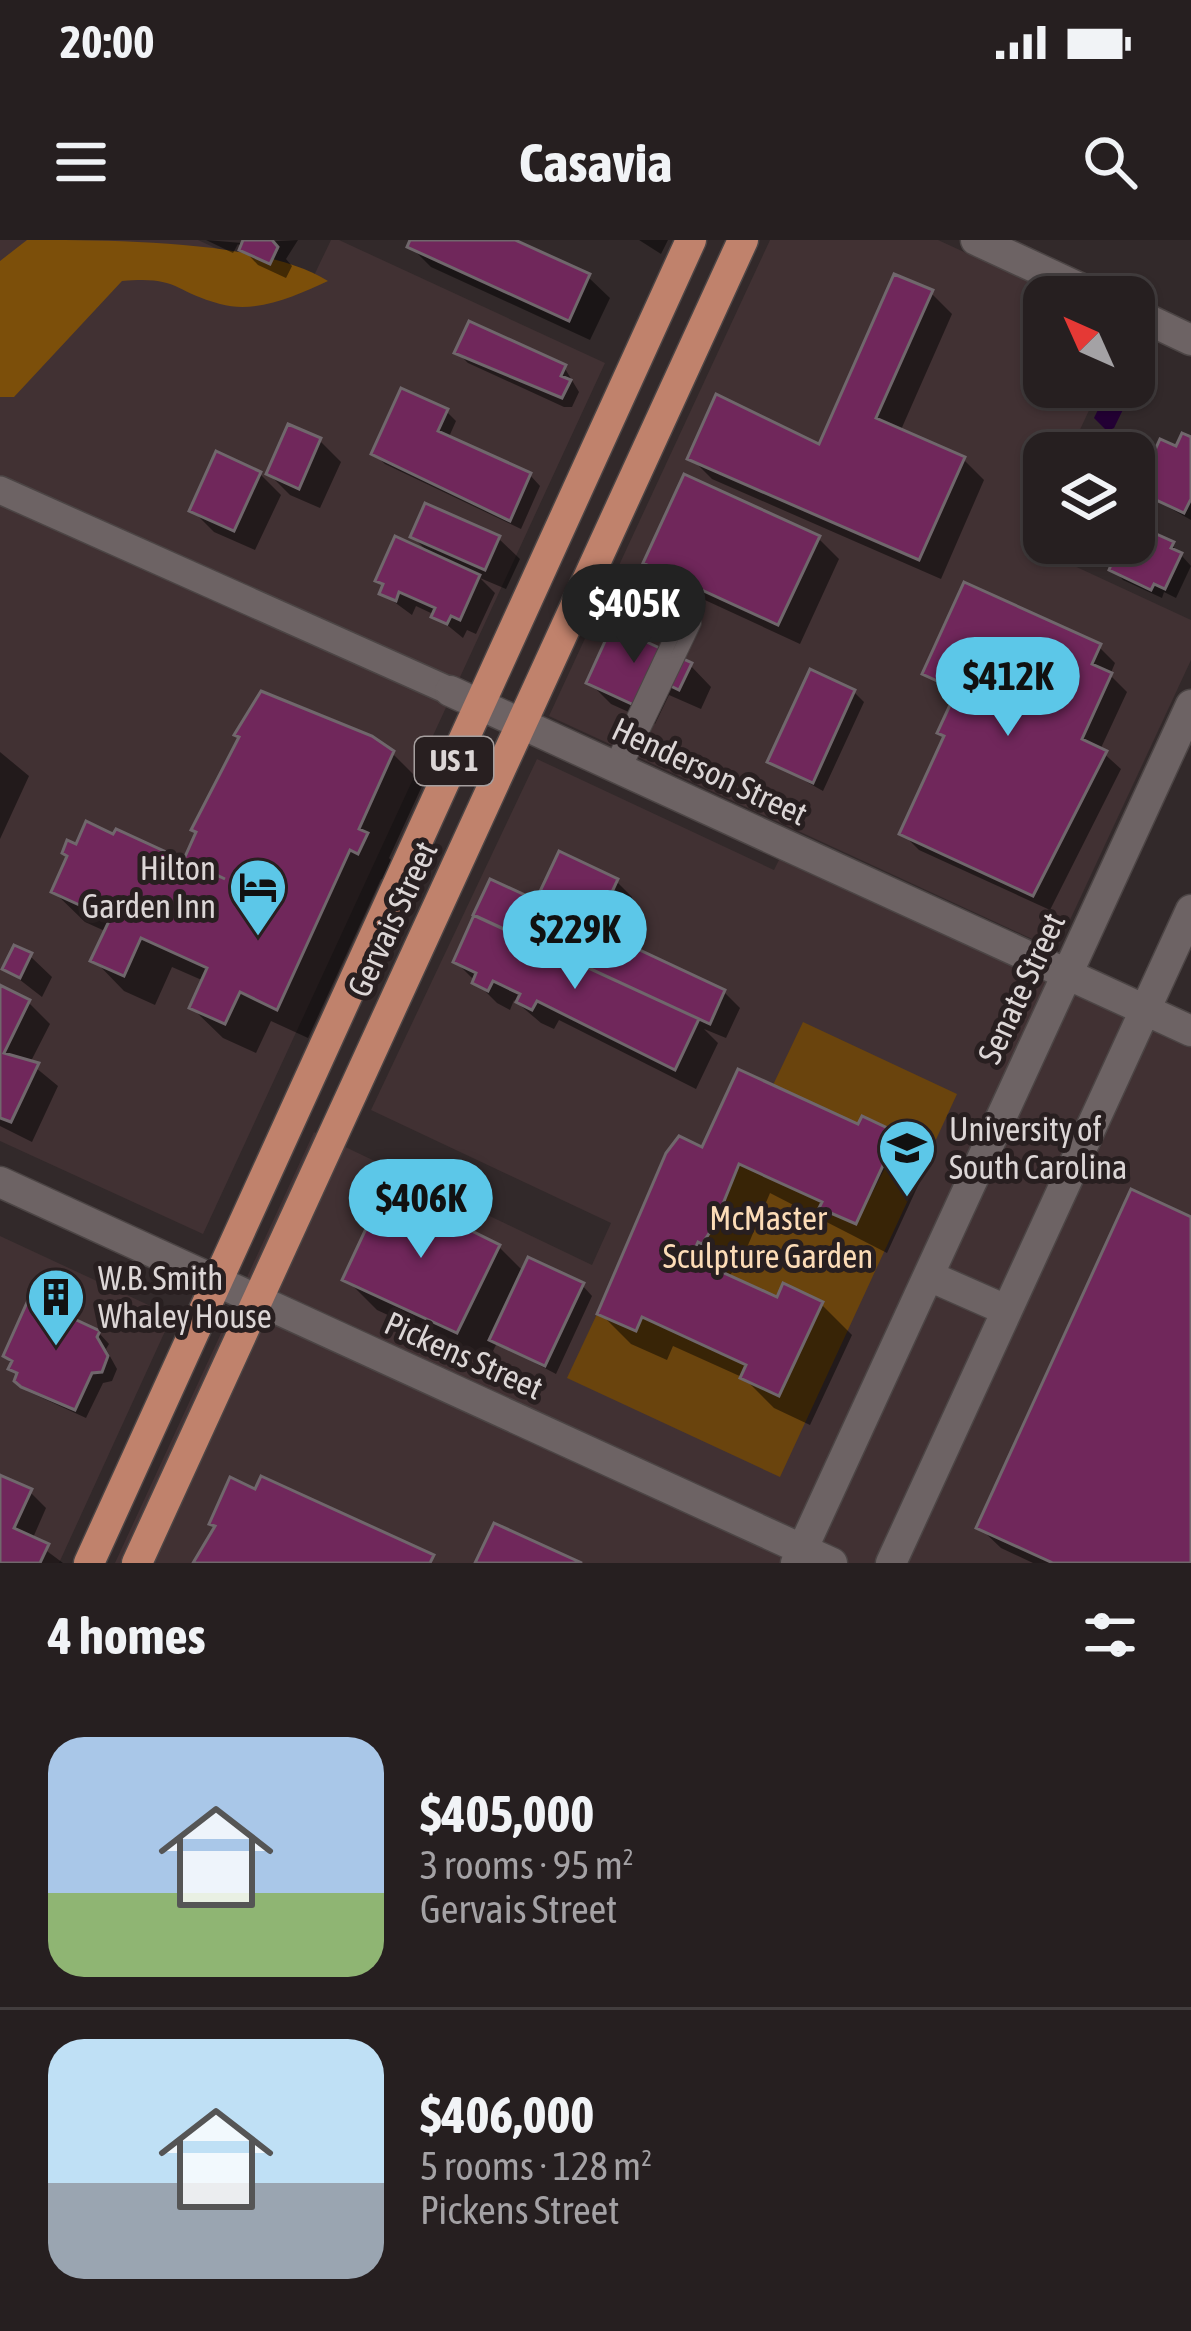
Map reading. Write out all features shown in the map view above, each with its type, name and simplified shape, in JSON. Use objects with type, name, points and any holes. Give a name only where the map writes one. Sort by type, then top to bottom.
[{"type":"main road","name":"Gervais Street","points":[[89,1563],[691,240]]},
{"type":"main road","name":"Gervais Street","points":[[137,1563],[743,240]]},
{"type":"street","points":[[976,240],[1054,276]]},
{"type":"street","points":[[1155,323],[1191,340]]},
{"type":"street","name":"Henderson Street","points":[[0,490],[1191,1031]]},
{"type":"street","name":"Senate Street","points":[[799,1556],[1191,705]]},
{"type":"street","points":[[891,1563],[1191,910]]},
{"type":"street","name":"Pickens Street","points":[[0,1182],[799,1556],[832,1563]]},
{"type":"street","points":[[929,1276],[1006,1310]]},
{"type":"lane","points":[[617,768],[687,620]]},
{"type":"shaded area","points":[[0,240],[198,240],[307,290],[331,240],[339,240],[605,363],[203,1234],[0,1141]]},
{"type":"shaded area","points":[[27,240],[143,242],[227,250],[300,267],[328,281],[276,302],[248,307],[220,304],[165,283],[122,281],[14,397],[0,397],[0,261]]},
{"type":"shaded area","points":[[770,240],[938,240],[1023,279],[1023,408],[1090,408],[1079,432],[1023,432],[1023,564],[1070,564],[1191,620],[1191,660],[1056,950],[549,716]]},
{"type":"shaded area","points":[[1099,408],[1124,408],[1114,428],[1107,431],[1094,418]]},
{"type":"shaded area","name":"University of South Carolina","points":[[537,759],[774,870],[783,852],[1191,1039],[1191,1563],[115,1563],[314,1132],[592,1265],[611,1223],[371,1110]]},
{"type":"shaded area","points":[[0,1236],[172,1316],[59,1563],[0,1563]]},
{"type":"green space","name":"McMaster Sculpture Garden","points":[[803,1022],[957,1094],[780,1477],[567,1378],[597,1314],[635,1331],[642,1317],[746,1365],[740,1379],[779,1396],[823,1302],[784,1284],[777,1297],[691,1258],[714,1226],[739,1164],[822,1202],[820,1208],[856,1224],[885,1168],[862,1116],[858,1124],[773,1085]]},
{"type":"building","points":[[243,240],[272,240],[278,247],[270,264],[239,250]]},
{"type":"building","points":[[410,240],[515,240],[590,274],[569,321],[407,247]]},
{"type":"building","points":[[894,274],[933,290],[876,418],[965,457],[919,560],[687,459],[716,394],[819,444]]},
{"type":"building","points":[[469,321],[566,365],[561,376],[571,380],[562,398],[454,353]]},
{"type":"building","points":[[401,388],[448,409],[438,431],[531,473],[510,521],[371,454]]},
{"type":"building","points":[[288,424],[321,438],[299,489],[266,474]]},
{"type":"building","points":[[1182,433],[1191,437],[1191,499],[1184,513],[1155,499],[1155,450],[1160,439],[1176,446]]},
{"type":"building","points":[[216,451],[261,472],[234,531],[189,511]]},
{"type":"building","points":[[684,474],[820,536],[778,625],[643,563]]},
{"type":"building","points":[[425,503],[500,536],[485,570],[410,537]]},
{"type":"building","points":[[1155,533],[1174,542],[1171,548],[1182,553],[1165,589],[1154,584],[1151,590],[1109,570],[1111,565],[1155,564]]},
{"type":"building","points":[[395,536],[480,575],[460,620],[451,616],[447,624],[431,617],[435,608],[399,592],[396,601],[379,594],[383,584],[375,581]]},
{"type":"building","points":[[964,582],[1101,644],[1092,664],[1112,673],[1082,739],[1107,751],[1033,896],[899,834],[944,736],[937,733],[957,690],[922,674]]},
{"type":"building","points":[[612,626],[692,663],[679,690],[648,675],[634,705],[586,683]]},
{"type":"building","points":[[810,669],[855,690],[813,783],[767,762]]},
{"type":"building","points":[[261,691],[372,736],[394,751],[359,829],[368,833],[358,854],[350,850],[277,1010],[240,992],[225,1024],[189,1008],[207,968],[141,938],[124,976],[90,961],[110,919],[51,892],[67,856],[62,853],[67,840],[76,844],[86,821],[113,834],[116,829],[225,879],[184,859],[196,832],[191,830],[239,737],[234,735]]},
{"type":"building","points":[[559,851],[618,879],[595,929],[725,990],[710,1024],[473,915],[490,879],[536,900]]},
{"type":"building","points":[[474,915],[699,1019],[675,1070],[537,1001],[532,1010],[516,1002],[520,994],[493,981],[488,991],[472,983],[476,973],[453,962]]},
{"type":"building","points":[[14,945],[32,953],[20,978],[2,969]]},
{"type":"building","points":[[0,985],[30,1000],[4,1053],[39,1063],[11,1122],[0,1118]]},
{"type":"building","points":[[738,1069],[858,1124],[862,1116],[898,1133],[856,1224],[819,1208],[822,1202],[739,1164],[714,1226],[702,1244],[698,1242],[691,1258],[777,1297],[783,1283],[823,1302],[779,1396],[740,1378],[746,1365],[642,1317],[636,1331],[597,1314],[666,1153],[679,1136],[702,1147]]},
{"type":"building","points":[[385,1188],[500,1245],[457,1333],[342,1280]]},
{"type":"building","points":[[1131,1189],[1191,1217],[1191,1563],[1053,1563],[976,1528]]},
{"type":"building","points":[[528,1257],[584,1283],[545,1366],[489,1340]]},
{"type":"building","name":"W.B. Smith Whaley House","points":[[29,1298],[100,1331],[97,1337],[108,1356],[102,1372],[92,1373],[75,1410],[21,1387],[14,1381],[17,1373],[8,1369],[12,1361],[3,1356]]},
{"type":"building","points":[[0,1475],[32,1489],[14,1528],[49,1544],[40,1563],[0,1563]]},
{"type":"building","points":[[261,1476],[434,1555],[430,1563],[193,1563],[215,1526],[209,1524],[230,1477],[255,1489]]},
{"type":"building","points":[[494,1523],[582,1563],[475,1563]]},
{"type":"place","name":"Hilton Garden Inn","points":[[258,938]]},
{"type":"place","name":"University of South Carolina","points":[[907,1199]]},
{"type":"place","name":"W.B. Smith Whaley House","points":[[56,1348]]}]
